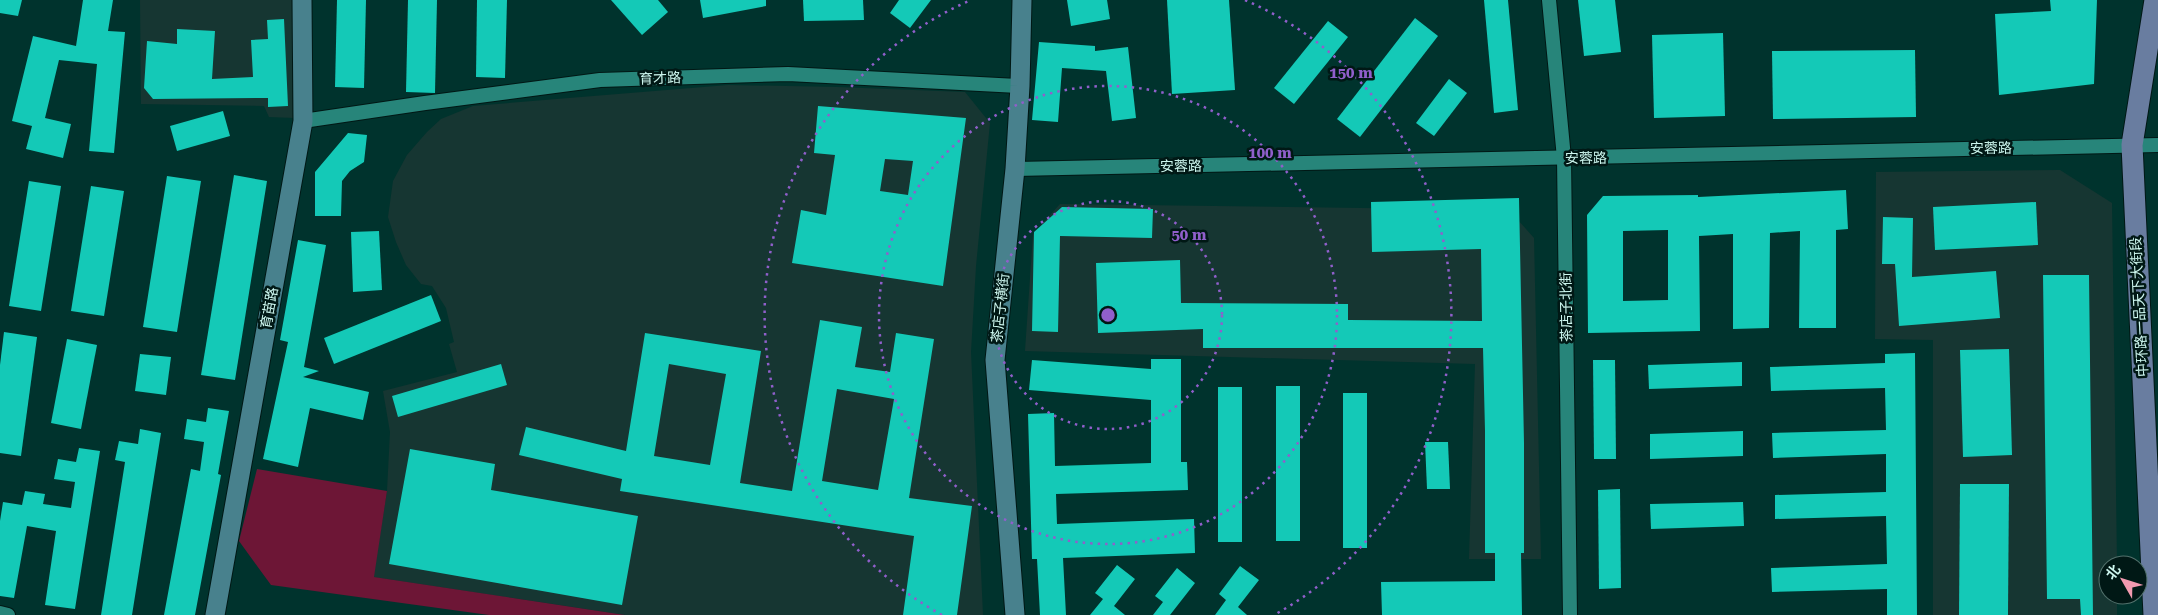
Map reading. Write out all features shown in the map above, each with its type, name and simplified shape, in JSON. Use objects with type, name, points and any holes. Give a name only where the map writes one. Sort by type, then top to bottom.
[{"type":"main road","name":"中环路一品天下大街段","points":[[2154,615],[2132,145],[2155,0]]},
{"type":"street","name":"育苗路","points":[[215,615],[302,121],[302,0]]},
{"type":"street","name":"茶店子横街","points":[[1015,615],[995,360],[1015,169],[1020,86],[1022,0]]},
{"type":"street","name":"茶店子北街","points":[[1549,0],[1564,158],[1570,615]]},
{"type":"street","name":"育才路","points":[[302,121],[425,102],[600,80],[788,74],[1020,86]]},
{"type":"street","name":"安蓉路","points":[[1015,169],[2158,145]]},
{"type":"street","points":[[0,613],[8,615]]},
{"type":"shaded area","points":[[140,0],[292,0],[295,118],[269,117],[264,106],[141,104]]},
{"type":"shaded area","points":[[728,85],[965,92],[990,123],[976,266],[971,352],[983,615],[625,615],[373,577],[387,491],[390,432],[383,391],[457,372],[449,344],[454,342],[446,308],[432,286],[421,284],[406,265],[388,217],[393,181],[407,155],[441,119],[473,106]]},
{"type":"shaded area","points":[[2060,170],[2112,203],[2117,555],[2098,555],[2098,605],[2117,605],[2117,615],[1933,615],[1933,340],[1875,339],[1876,172]]},
{"type":"shaded area","points":[[1060,204],[1509,210],[1534,238],[1541,559],[1469,559],[1475,364],[1025,351],[1033,234]]},
{"type":"shaded area","points":[[257,469],[387,491],[374,577],[625,615],[489,615],[271,585],[239,541]]},
{"type":"building","points":[[0,0],[22,0],[18,16],[0,13]]},
{"type":"building","points":[[83,0],[113,0],[108,31],[125,32],[114,153],[89,151],[97,64],[59,60],[45,118],[71,124],[63,158],[26,149],[32,126],[12,121],[33,36],[76,46]]},
{"type":"building","points":[[337,0],[366,0],[364,88],[335,87]]},
{"type":"building","points":[[408,0],[437,0],[435,93],[406,92]]},
{"type":"building","points":[[477,0],[507,0],[505,78],[476,77]]},
{"type":"building","points":[[611,0],[658,0],[668,12],[642,35]]},
{"type":"building","points":[[700,0],[766,0],[766,6],[703,18]]},
{"type":"building","points":[[803,0],[863,0],[864,20],[804,21]]},
{"type":"building","points":[[899,0],[931,0],[910,28],[890,13]]},
{"type":"building","points":[[1067,0],[1107,0],[1110,19],[1071,26]]},
{"type":"building","points":[[1167,0],[1229,0],[1235,90],[1172,94]]},
{"type":"building","points":[[1484,0],[1508,0],[1518,110],[1494,113]]},
{"type":"building","points":[[1578,0],[1615,0],[1621,52],[1584,56]]},
{"type":"building","points":[[2050,0],[2097,0],[2094,84],[1999,95],[1995,14],[2051,11]]},
{"type":"building","points":[[1415,18],[1438,36],[1360,137],[1337,119]]},
{"type":"building","points":[[284,19],[288,106],[268,107],[268,98],[153,99],[144,88],[147,41],[177,44],[177,29],[215,31],[212,79],[253,77],[251,40],[268,39],[267,20]]},
{"type":"building","points":[[1328,21],[1348,37],[1294,104],[1274,88]]},
{"type":"building","points":[[1723,33],[1725,116],[1654,118],[1652,35]]},
{"type":"building","points":[[1039,42],[1095,46],[1095,51],[1128,47],[1136,118],[1112,121],[1106,71],[1062,68],[1058,122],[1032,120]]},
{"type":"building","points":[[1915,50],[1916,117],[1773,119],[1772,51]]},
{"type":"building","points":[[1449,79],[1467,93],[1434,136],[1416,123]]},
{"type":"building","points":[[818,106],[966,118],[943,286],[792,263],[801,210],[826,215],[835,155],[814,153]],"holes":[[[885,159],[913,161],[908,195],[880,191]]]},
{"type":"building","points":[[223,111],[230,136],[177,151],[170,126]]},
{"type":"building","points":[[348,133],[367,135],[364,162],[350,171],[342,181],[341,216],[315,216],[315,172]]},
{"type":"building","points":[[234,175],[267,181],[235,380],[201,375]]},
{"type":"building","points":[[167,176],[201,181],[177,332],[143,327]]},
{"type":"building","points":[[29,181],[61,186],[41,311],[9,306]]},
{"type":"building","points":[[91,186],[124,191],[104,316],[71,311]]},
{"type":"building","points":[[1846,190],[1848,229],[1836,230],[1836,328],[1799,328],[1800,231],[1770,233],[1769,328],[1733,329],[1733,234],[1699,236],[1700,331],[1588,333],[1587,215],[1603,196],[1698,195],[1698,197]],"holes":[[[1668,230],[1668,300],[1623,301],[1623,231]]]},
{"type":"building","points":[[1519,198],[1524,443],[1524,553],[1521,553],[1522,615],[1382,615],[1381,582],[1495,581],[1495,553],[1485,553],[1483,348],[1203,348],[1203,329],[1098,333],[1096,263],[1180,260],[1181,303],[1348,304],[1348,320],[1482,321],[1481,249],[1372,252],[1371,202]]},
{"type":"building","points":[[2036,202],[2038,245],[1935,250],[1933,207]]},
{"type":"building","points":[[1062,207],[1153,209],[1152,238],[1060,236],[1058,332],[1032,331],[1034,232]]},
{"type":"building","points":[[1883,217],[1913,218],[1912,277],[1996,271],[2000,318],[1899,326],[1895,264],[1882,264]]},
{"type":"building","points":[[379,231],[382,290],[353,292],[351,232]]},
{"type":"building","points":[[298,240],[326,245],[304,367],[319,371],[303,377],[369,392],[363,420],[310,408],[298,467],[263,459],[288,342],[280,340]]},
{"type":"building","points":[[2043,275],[2089,275],[2093,615],[2081,615],[2080,599],[2047,599]]},
{"type":"building","points":[[431,295],[441,321],[334,364],[324,338]]},
{"type":"building","points":[[820,320],[862,327],[855,367],[890,372],[896,333],[934,339],[909,498],[972,506],[957,615],[903,615],[914,536],[620,491],[622,479],[519,455],[526,427],[626,451],[645,333],[761,351],[740,483],[792,491]],"holes":[[[669,364],[726,374],[710,465],[654,456]],[[837,389],[894,399],[878,490],[822,481]]]},
{"type":"building","points":[[4,332],[37,337],[21,456],[0,453],[0,365]]},
{"type":"building","points":[[67,339],[97,345],[81,429],[51,423]]},
{"type":"building","points":[[2009,349],[2012,455],[1963,457],[1960,350]]},
{"type":"building","points":[[1915,353],[1917,615],[1887,615],[1887,589],[1772,592],[1771,568],[1887,564],[1886,516],[1775,519],[1775,495],[1886,492],[1886,454],[1773,458],[1772,433],[1886,430],[1885,388],[1771,391],[1770,367],[1885,363],[1885,354]]},
{"type":"building","points":[[140,354],[171,357],[166,395],[135,391]]},
{"type":"building","points":[[1151,359],[1181,359],[1181,462],[1187,462],[1188,490],[1056,494],[1057,524],[1194,519],[1195,553],[1063,558],[1066,615],[1040,615],[1037,559],[1032,559],[1028,414],[1054,413],[1055,466],[1151,463],[1151,400],[1029,390],[1032,360],[1151,369]]},
{"type":"building","points":[[1593,360],[1615,360],[1616,459],[1594,459]]},
{"type":"building","points":[[1742,362],[1742,386],[1649,389],[1648,365]]},
{"type":"building","points":[[501,364],[507,385],[398,417],[392,396]]},
{"type":"building","points":[[1276,386],[1300,386],[1300,541],[1276,541]]},
{"type":"building","points":[[1218,387],[1242,387],[1242,542],[1218,542]]},
{"type":"building","points":[[1343,393],[1367,393],[1367,548],[1343,548]]},
{"type":"building","points":[[208,408],[229,411],[218,474],[221,475],[195,615],[164,615],[191,469],[200,471],[204,442],[184,439],[187,419],[206,422]]},
{"type":"building","points":[[140,429],[161,433],[132,615],[101,615],[125,462],[115,460],[119,441],[138,444]]},
{"type":"building","points":[[1743,431],[1743,456],[1650,459],[1650,434]]},
{"type":"building","points":[[1425,442],[1448,442],[1450,489],[1427,489]]},
{"type":"building","points":[[79,448],[100,451],[75,609],[45,605],[56,531],[27,526],[14,598],[0,596],[0,521],[3,502],[22,505],[25,491],[45,494],[43,504],[71,508],[75,482],[54,479],[58,459],[76,462]]},
{"type":"building","points":[[410,449],[495,464],[491,490],[638,516],[622,605],[389,564]]},
{"type":"building","points":[[1960,484],[2009,484],[2008,615],[1959,615]]},
{"type":"building","points":[[1620,489],[1621,588],[1599,589],[1598,490]]},
{"type":"building","points":[[1743,502],[1744,526],[1651,529],[1650,504]]},
{"type":"building","points":[[1117,565],[1135,579],[1114,606],[1125,615],[1090,615],[1103,599],[1095,593]]},
{"type":"building","points":[[1240,566],[1259,580],[1238,607],[1247,615],[1215,615],[1226,600],[1219,594]]},
{"type":"building","points":[[1177,568],[1195,583],[1170,615],[1153,615],[1163,602],[1155,596]]}]
